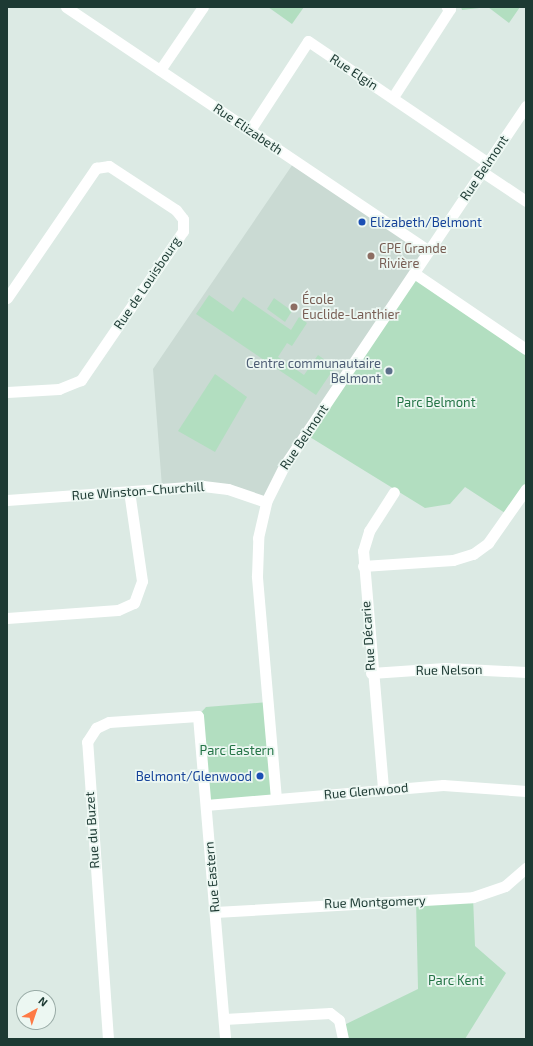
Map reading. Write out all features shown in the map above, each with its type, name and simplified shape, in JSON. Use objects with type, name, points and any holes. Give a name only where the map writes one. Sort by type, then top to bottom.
[{"type":"street","name":"Rue Elizabeth","points":[[66,7],[429,251]]},
{"type":"street","points":[[160,70],[203,7]]},
{"type":"street","points":[[393,97],[450,9],[447,7]]},
{"type":"street","name":"Rue Elgin","points":[[250,130],[308,41],[393,97],[484,167],[526,202]]},
{"type":"street","name":"Rue Belmont","points":[[276,799],[257,576],[258,538],[266,502],[284,466],[526,106]]},
{"type":"street","name":"Rue de Louisbourg","points":[[7,298],[96,168],[109,166],[176,210],[183,219],[182,231],[81,380],[59,389],[7,392]]},
{"type":"street","points":[[414,273],[526,349]]},
{"type":"street","name":"Rue Winston-Churchill","points":[[7,500],[216,486],[266,502]]},
{"type":"street","points":[[363,566],[453,560],[473,554],[491,540],[526,489]]},
{"type":"street","points":[[7,618],[118,610],[134,602],[142,581],[129,491]]},
{"type":"street","name":"Rue Décarie","points":[[382,788],[363,566],[366,537],[394,492]]},
{"type":"street","name":"Rue Nelson","points":[[371,673],[445,668],[526,672]]},
{"type":"street","name":"Rue Eastern","points":[[198,716],[224,1019],[224,1039]]},
{"type":"street","name":"Rue du Buzet","points":[[108,1039],[87,742],[96,728],[109,722],[198,716]]},
{"type":"street","name":"Rue Glenwood","points":[[206,805],[382,788],[454,785],[526,791]]},
{"type":"street","name":"Rue Montgomery","points":[[215,912],[473,897],[505,886],[526,868]]},
{"type":"street","points":[[224,1019],[330,1013],[339,1020],[343,1039]]},
{"type":"shaded area","name":"École Euclide-Lanthier","points":[[295,161],[429,251],[266,502],[228,489],[162,487],[153,369]]},
{"type":"green space","points":[[268,7],[304,7],[292,24]]},
{"type":"green space","points":[[461,7],[488,7],[462,10]]},
{"type":"green space","points":[[488,7],[520,7],[509,23]]},
{"type":"green space","name":"Parc Belmont","points":[[414,273],[526,349],[526,489],[508,515],[465,487],[450,504],[425,508],[305,434]]},
{"type":"green space","points":[[209,295],[233,312],[243,297],[291,330],[299,317],[307,323],[292,346],[287,343],[278,357],[304,375],[318,355],[335,367],[316,395],[196,314]]},
{"type":"green space","points":[[274,298],[292,311],[285,322],[267,309]]},
{"type":"green space","points":[[215,374],[247,397],[215,452],[178,431]]},
{"type":"green space","name":"Parc Eastern","points":[[268,702],[276,799],[206,805],[198,716],[206,707]]},
{"type":"green space","name":"Parc Kent","points":[[473,897],[475,946],[506,973],[465,1039],[343,1039],[342,1026],[418,989],[416,900]]},
{"type":"place","name":"Elizabeth/Belmont","points":[[362,222]]},
{"type":"place","name":"CPE Grande Rivière","points":[[371,256]]},
{"type":"place","name":"École Euclide-Lanthier","points":[[294,307]]},
{"type":"place","name":"Centre communautaire Belmont","points":[[389,371]]},
{"type":"place","name":"Belmont/Glenwood","points":[[260,776]]}]
